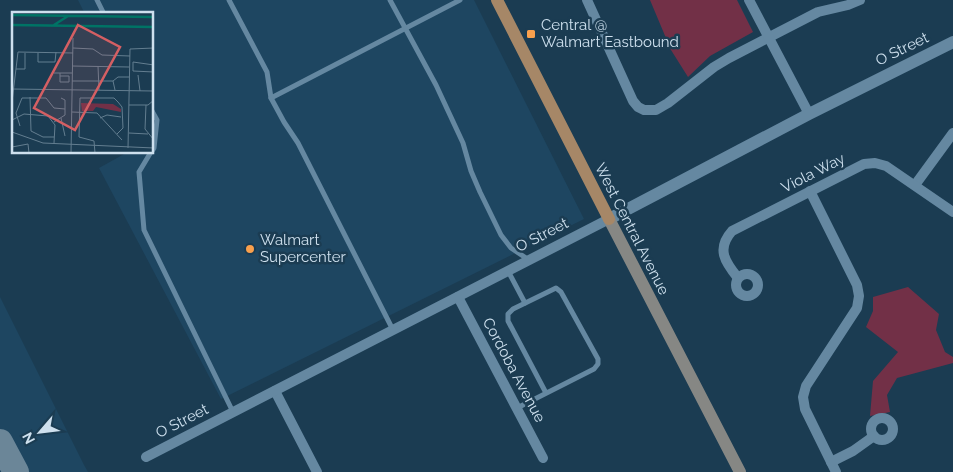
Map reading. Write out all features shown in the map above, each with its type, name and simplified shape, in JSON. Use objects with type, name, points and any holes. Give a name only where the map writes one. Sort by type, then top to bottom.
[{"type":"main road","name":"West Central Avenue","points":[[497,0],[608,219],[740,472]]},
{"type":"street","points":[[587,0],[633,101],[638,107],[651,111],[656,110],[688,89],[714,67],[818,12],[848,5],[860,0]]},
{"type":"street","points":[[748,0],[809,114]]},
{"type":"street","name":"O Street","points":[[146,457],[809,114],[953,42]]},
{"type":"street","points":[[915,185],[953,133]]},
{"type":"street","name":"Viola Way","points":[[738,278],[724,256],[723,247],[726,238],[732,231],[864,164],[886,166],[953,212]]},
{"type":"street","points":[[810,190],[857,285],[859,296],[857,308],[806,386],[803,397],[804,409],[836,472]]},
{"type":"street","name":"Cordoba Avenue","points":[[458,297],[542,458]]},
{"type":"street","points":[[275,391],[317,472]]},
{"type":"street","points":[[831,462],[853,451],[874,436]]},
{"type":"lane","points":[[97,0],[103,12]]},
{"type":"lane","points":[[229,0],[267,72],[271,98],[298,143],[393,330]]},
{"type":"lane","points":[[390,0],[436,85],[462,139],[471,171],[502,235],[511,248],[530,260]]},
{"type":"lane","points":[[271,98],[460,0]]},
{"type":"lane","points":[[154,115],[157,120],[154,148]]},
{"type":"lane","points":[[151,154],[139,172],[144,230],[234,412]]},
{"type":"lane","points":[[508,271],[525,303]]},
{"type":"lane","points":[[517,408],[594,369],[598,364],[598,359],[561,292],[556,288],[525,303],[508,314],[508,321],[546,393]]},
{"type":"shaded area","points":[[78,0],[474,0],[584,219],[221,399],[99,168],[124,154],[154,154],[154,12],[84,12]]},
{"type":"shaded area","points":[[650,0],[737,0],[753,32],[710,56],[688,77],[671,50]]},
{"type":"shaded area","points":[[908,287],[939,314],[936,330],[945,352],[953,357],[953,363],[897,378],[887,395],[890,412],[870,416],[873,381],[898,352],[866,327],[873,311],[873,297]]},
{"type":"shaded area","points":[[0,297],[84,465],[88,472],[0,472]]},
{"type":"taxiway","points":[[0,442],[16,472]]},
{"type":"place","name":"Central @ Walmart Eastbound","points":[[531,34]]},
{"type":"place","name":"Walmart Supercenter","points":[[250,249]]}]
